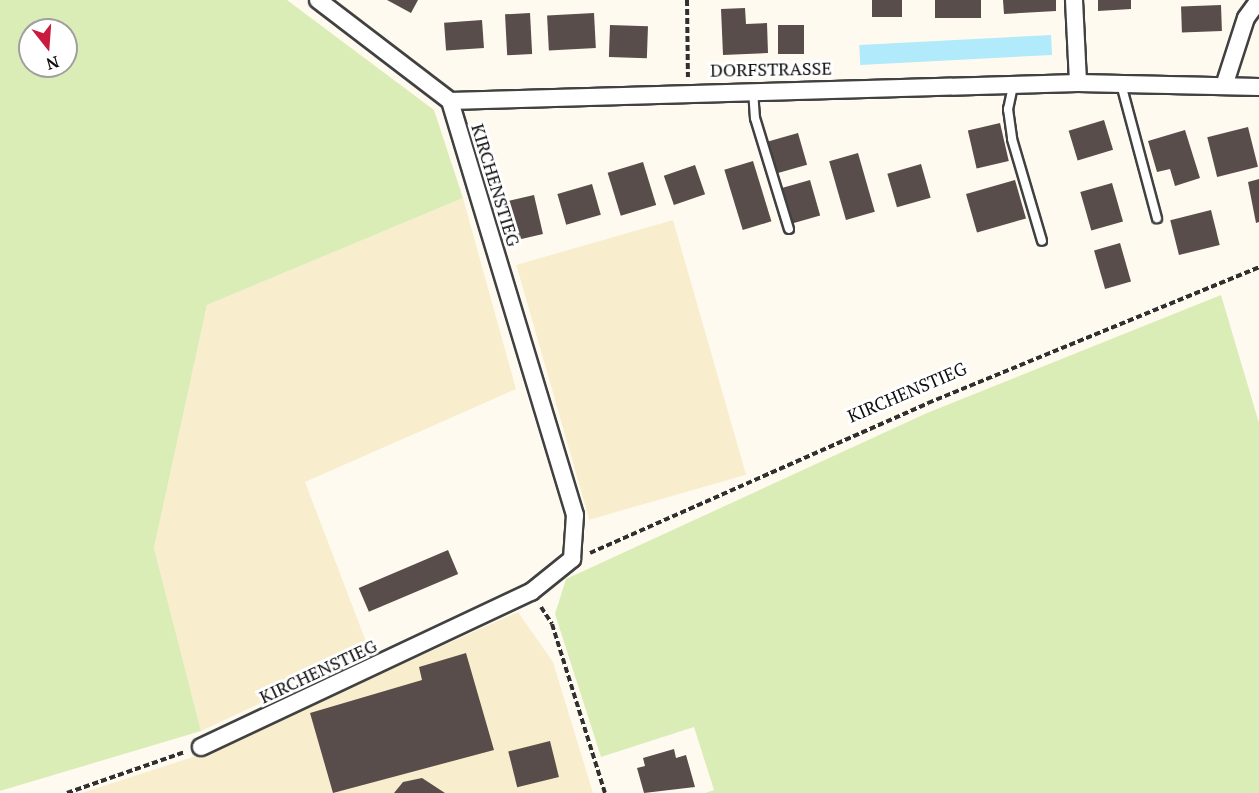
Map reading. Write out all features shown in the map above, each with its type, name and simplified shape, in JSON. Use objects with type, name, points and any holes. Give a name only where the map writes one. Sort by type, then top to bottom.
[{"type":"street","points":[[318,0],[450,100]]},
{"type":"street","points":[[1074,0],[1078,83]]},
{"type":"street","points":[[1225,83],[1246,18],[1259,0]]},
{"type":"street","name":"DORFSTRASSE","points":[[450,100],[687,90],[1013,86],[1078,83],[1225,83],[1259,87]]},
{"type":"street","name":"KIRCHENSTIEG","points":[[201,747],[531,592],[572,559],[575,515],[450,100]]},
{"type":"lane","points":[[1121,84],[1157,218]]},
{"type":"lane","points":[[1013,86],[1008,110],[1012,139],[1042,241]]},
{"type":"lane","points":[[753,89],[755,118],[789,229]]},
{"type":"path","points":[[687,0],[687,90]]},
{"type":"path","name":"KIRCHENSTIEG","points":[[572,559],[928,403],[1259,267]]},
{"type":"path","points":[[531,592],[552,624],[605,793]]},
{"type":"path","points":[[67,793],[201,747]]},
{"type":"shaded area","points":[[463,198],[516,389],[305,482],[370,652],[201,731],[154,548],[207,305]]},
{"type":"shaded area","points":[[673,220],[746,475],[589,520],[516,265]]},
{"type":"shaded area","points":[[518,612],[553,662],[593,793],[82,793],[199,755]]},
{"type":"green space","points":[[0,0],[287,0],[434,110],[463,198],[207,305],[154,548],[201,731],[0,791]]},
{"type":"green space","points":[[1221,295],[1259,423],[1259,793],[705,793],[714,790],[694,727],[601,757],[555,614],[566,579],[927,413]]},
{"type":"water","points":[[1051,35],[1052,55],[860,65],[859,45]]},
{"type":"building","points":[[387,0],[418,0],[411,13]]},
{"type":"building","points":[[872,0],[902,0],[902,17],[872,17]]},
{"type":"building","points":[[935,0],[981,0],[981,18],[935,18]]},
{"type":"building","points":[[1003,0],[1056,0],[1056,11],[1004,14]]},
{"type":"building","points":[[1098,0],[1131,0],[1131,9],[1098,11]]},
{"type":"building","points":[[1221,5],[1222,31],[1182,32],[1181,6]]},
{"type":"building","points":[[745,8],[746,24],[767,23],[768,53],[723,55],[721,9]]},
{"type":"building","points":[[530,13],[532,54],[507,55],[505,14]]},
{"type":"building","points":[[594,13],[596,48],[549,50],[547,15]]},
{"type":"building","points":[[482,20],[484,48],[446,51],[444,23]]},
{"type":"building","points":[[610,25],[648,26],[647,58],[609,57]]},
{"type":"building","points":[[778,25],[804,25],[804,54],[778,54]]},
{"type":"building","points":[[1104,120],[1113,150],[1078,160],[1069,131]]},
{"type":"building","points":[[1000,123],[1009,161],[977,168],[968,130]]},
{"type":"building","points":[[1248,127],[1258,167],[1217,177],[1207,137]]},
{"type":"building","points":[[1185,130],[1200,178],[1175,186],[1170,169],[1157,172],[1148,141]]},
{"type":"building","points":[[798,133],[807,165],[775,174],[766,142]]},
{"type":"building","points":[[858,153],[875,212],[846,220],[829,161]]},
{"type":"building","points":[[753,161],[771,221],[743,230],[724,170]]},
{"type":"building","points":[[643,162],[656,205],[621,216],[608,173]]},
{"type":"building","points":[[921,164],[931,198],[897,207],[887,174]]},
{"type":"building","points":[[695,165],[705,194],[674,205],[664,176]]},
{"type":"building","points":[[1259,179],[1259,222],[1256,223],[1248,182]]},
{"type":"building","points":[[810,180],[820,216],[790,224],[780,189]]},
{"type":"building","points":[[1015,180],[1026,218],[977,233],[966,194]]},
{"type":"building","points":[[1112,183],[1123,221],[1091,231],[1080,192]]},
{"type":"building","points":[[592,184],[601,215],[566,225],[557,194]]},
{"type":"building","points":[[534,195],[543,234],[513,241],[504,202]]},
{"type":"building","points":[[1211,210],[1220,245],[1179,255],[1170,220]]},
{"type":"building","points":[[1120,243],[1131,281],[1105,289],[1094,250]]},
{"type":"building","points":[[448,550],[458,574],[369,612],[359,588]]},
{"type":"building","points":[[466,653],[494,750],[333,793],[310,713],[422,680],[419,667]]},
{"type":"building","points":[[550,741],[559,777],[517,787],[508,751]]},
{"type":"building","points":[[674,749],[676,758],[686,755],[695,787],[644,793],[637,768],[645,766],[643,758]]},
{"type":"building","points":[[422,778],[445,793],[394,793],[403,782]]}]
